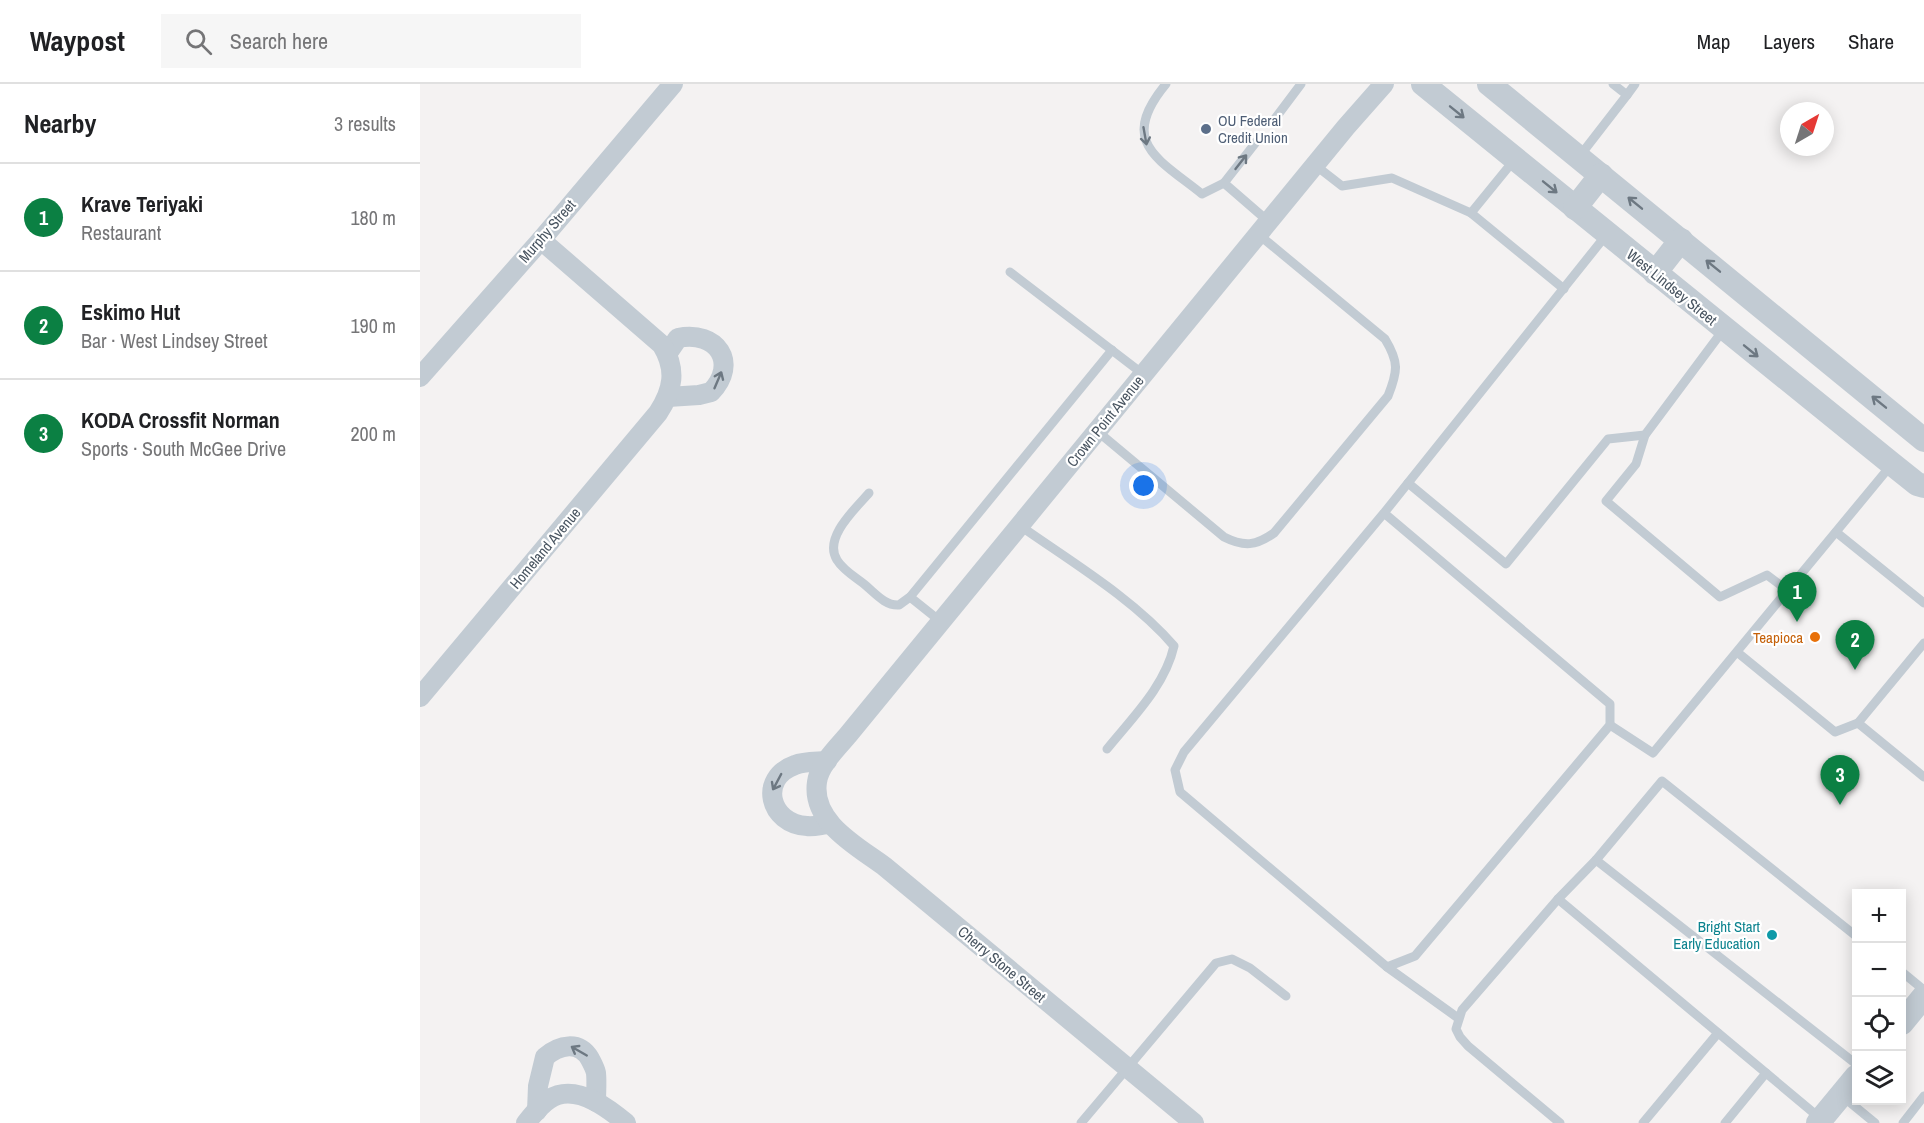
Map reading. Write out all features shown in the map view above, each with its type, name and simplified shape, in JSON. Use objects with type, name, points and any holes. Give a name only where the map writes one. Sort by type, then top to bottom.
[{"type":"street","name":"Crown Point Avenue","points":[[818,800],[817,780],[828,761],[940,621],[1384,84]]},
{"type":"street","name":"West Lindsey Street","points":[[1423,84],[1892,464],[1917,484],[1924,486]]},
{"type":"street","points":[[1489,84],[1921,432]]},
{"type":"street","name":"Murphy Street","points":[[420,377],[541,240],[662,88]]},
{"type":"street","points":[[1575,208],[1601,175]]},
{"type":"street","points":[[541,240],[589,284],[640,324],[662,345],[667,354],[678,338],[690,335],[704,337],[716,346],[722,356],[722,376],[711,392],[668,397]]},
{"type":"street","points":[[1655,273],[1681,240]]},
{"type":"street","name":"Homeland Avenue","points":[[420,697],[658,413],[668,397],[671,368],[667,354]]},
{"type":"street","points":[[828,761],[796,764],[784,770],[773,788],[771,798],[774,808],[787,820],[806,826],[830,824]]},
{"type":"street","name":"Cherry Stone Street","points":[[818,800],[830,824],[1194,1123]]},
{"type":"street","points":[[1906,1018],[1924,996]]},
{"type":"street","points":[[531,1117],[545,1057],[561,1047],[571,1046],[580,1049],[588,1056],[596,1071],[596,1102]]},
{"type":"street","points":[[1820,1121],[1852,1083]]},
{"type":"street","points":[[531,1117],[558,1095],[569,1094],[596,1102],[626,1123]]},
{"type":"lane","points":[[1166,84],[1153,99],[1145,118],[1143,130],[1148,147],[1155,157],[1202,194],[1224,183],[1257,141]]},
{"type":"lane","points":[[1274,120],[1301,84]]},
{"type":"lane","points":[[1613,84],[1627,95]]},
{"type":"lane","points":[[1579,157],[1635,84]]},
{"type":"lane","points":[[1471,213],[1515,159]]},
{"type":"lane","points":[[1315,165],[1342,186],[1392,178],[1471,213],[1564,289]]},
{"type":"lane","points":[[1097,431],[1224,537],[1239,544],[1252,544],[1263,541],[1274,533],[1388,396],[1397,366],[1394,353],[1385,339],[1264,228],[1224,183]]},
{"type":"lane","points":[[1458,1018],[1387,967],[1180,792],[1175,770],[1184,752],[1384,513],[1607,234]]},
{"type":"lane","points":[[1010,272],[1143,374]]},
{"type":"lane","points":[[1724,329],[1645,435],[1636,464],[1606,501],[1720,597],[1767,575],[1787,590]]},
{"type":"lane","points":[[868,493],[835,535],[833,547],[835,558],[843,568],[888,603],[899,605],[910,597],[1112,350]]},
{"type":"lane","points":[[1408,483],[1506,564],[1608,439],[1645,435]]},
{"type":"lane","points":[[1610,725],[1653,753],[1892,464]]},
{"type":"lane","points":[[1384,513],[1611,704],[1610,725],[1415,956],[1387,967]]},
{"type":"lane","points":[[1019,525],[1104,585],[1159,629],[1174,646],[1170,663],[1158,684],[1107,749]]},
{"type":"lane","points":[[1836,532],[1924,603]]},
{"type":"lane","points":[[910,597],[940,621]]},
{"type":"lane","points":[[1737,652],[1835,732],[1858,723],[1924,643]]},
{"type":"lane","points":[[1858,723],[1924,777]]},
{"type":"lane","points":[[1560,1123],[1468,1046],[1456,1029],[1458,1018],[1462,1010],[1558,899],[1596,860],[1662,781],[1852,932]]},
{"type":"lane","points":[[1596,860],[1852,1060]]},
{"type":"lane","points":[[1558,899],[1719,1033],[1820,1121]]},
{"type":"lane","points":[[1081,1123],[1216,963],[1232,959],[1250,968],[1286,996]]},
{"type":"lane","points":[[1906,975],[1924,990]]},
{"type":"lane","points":[[1643,1123],[1719,1033]]},
{"type":"lane","points":[[1725,1123],[1766,1073]]},
{"type":"lane","points":[[1841,1095],[1873,1122]]},
{"type":"lane","points":[[1903,1123],[1924,1096]]},
{"type":"place","name":"OU Federal Credit Union","points":[[1206,129]]},
{"type":"place","name":"Krave Teriyaki","points":[[1797,622]]},
{"type":"place","name":"Teapioca","points":[[1815,637]]},
{"type":"place","name":"Eskimo Hut","points":[[1855,670]]},
{"type":"place","name":"KODA Crossfit Norman","points":[[1840,805]]},
{"type":"place","name":"Bright Start Early Education","points":[[1772,935]]}]
